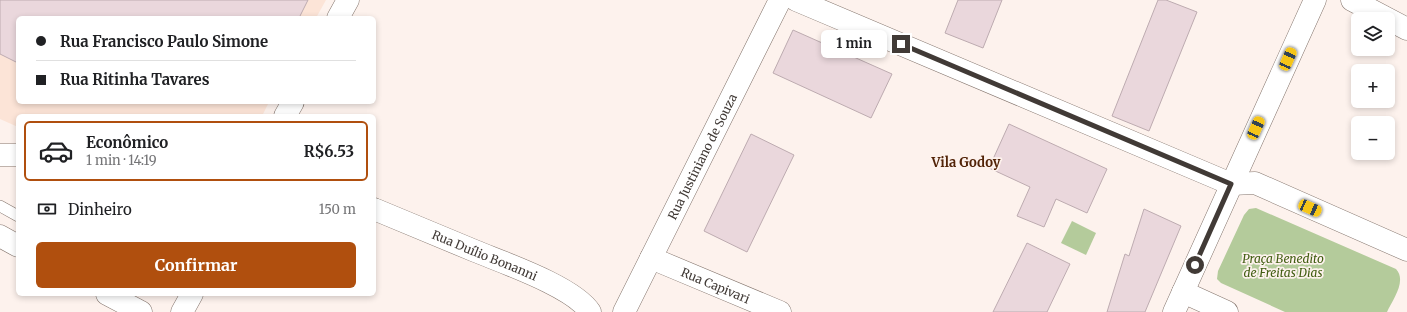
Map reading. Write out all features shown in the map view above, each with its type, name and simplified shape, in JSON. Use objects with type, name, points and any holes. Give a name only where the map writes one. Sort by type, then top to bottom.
[{"type":"street","points":[[339,16],[348,0]]},
{"type":"street","name":"Rua Justiniano de Souza","points":[[624,312],[780,0]]},
{"type":"street","points":[[796,0],[1231,184],[1255,183],[1407,250]]},
{"type":"street","points":[[1174,312],[1315,0]]},
{"type":"street","points":[[1352,0],[1407,29]]},
{"type":"street","points":[[286,114],[292,104]]},
{"type":"street","points":[[0,155],[16,155]]},
{"type":"street","name":"Rua Duílio Bonanni","points":[[376,210],[529,274],[568,293],[590,312]]},
{"type":"street","points":[[0,236],[16,245]]},
{"type":"street","name":"Rua Capivari","points":[[651,258],[780,312]]},
{"type":"street","points":[[1183,292],[1227,312]]},
{"type":"street","points":[[182,312],[191,296]]},
{"type":"lane","points":[[1,207],[16,215]]},
{"type":"shaded area","points":[[0,0],[326,0],[317,16],[16,16],[16,104],[268,104],[263,114],[16,114],[16,126],[0,119]]},
{"type":"green space","name":"Praça Benedito de Freitas Dias","points":[[1256,208],[1396,269],[1399,274],[1400,284],[1387,312],[1285,312],[1221,283],[1217,279],[1218,271],[1244,215],[1249,209]]},
{"type":"green space","points":[[1072,221],[1096,233],[1086,255],[1061,243]]},
{"type":"building","points":[[0,0],[308,0],[300,16],[16,16],[16,62],[0,54]]},
{"type":"building","points":[[958,0],[1002,0],[983,48],[945,33]]},
{"type":"building","points":[[1158,0],[1166,0],[1197,12],[1149,131],[1112,116]]},
{"type":"building","points":[[793,30],[892,74],[871,118],[773,73]]},
{"type":"building","points":[[1009,124],[1107,169],[1087,213],[1056,199],[1044,227],[1017,216],[1030,187],[989,168]]},
{"type":"building","points":[[751,134],[794,155],[747,252],[704,231]]},
{"type":"building","points":[[1144,209],[1181,226],[1145,312],[1107,312],[1125,254],[1129,256]]},
{"type":"building","points":[[1027,243],[1070,264],[1047,312],[993,312]]},
{"type":"district","name":"Vila Godoy","points":[[966,162]]},
{"type":"route","points":[[901,44],[1231,184],[1195,265]]}]
